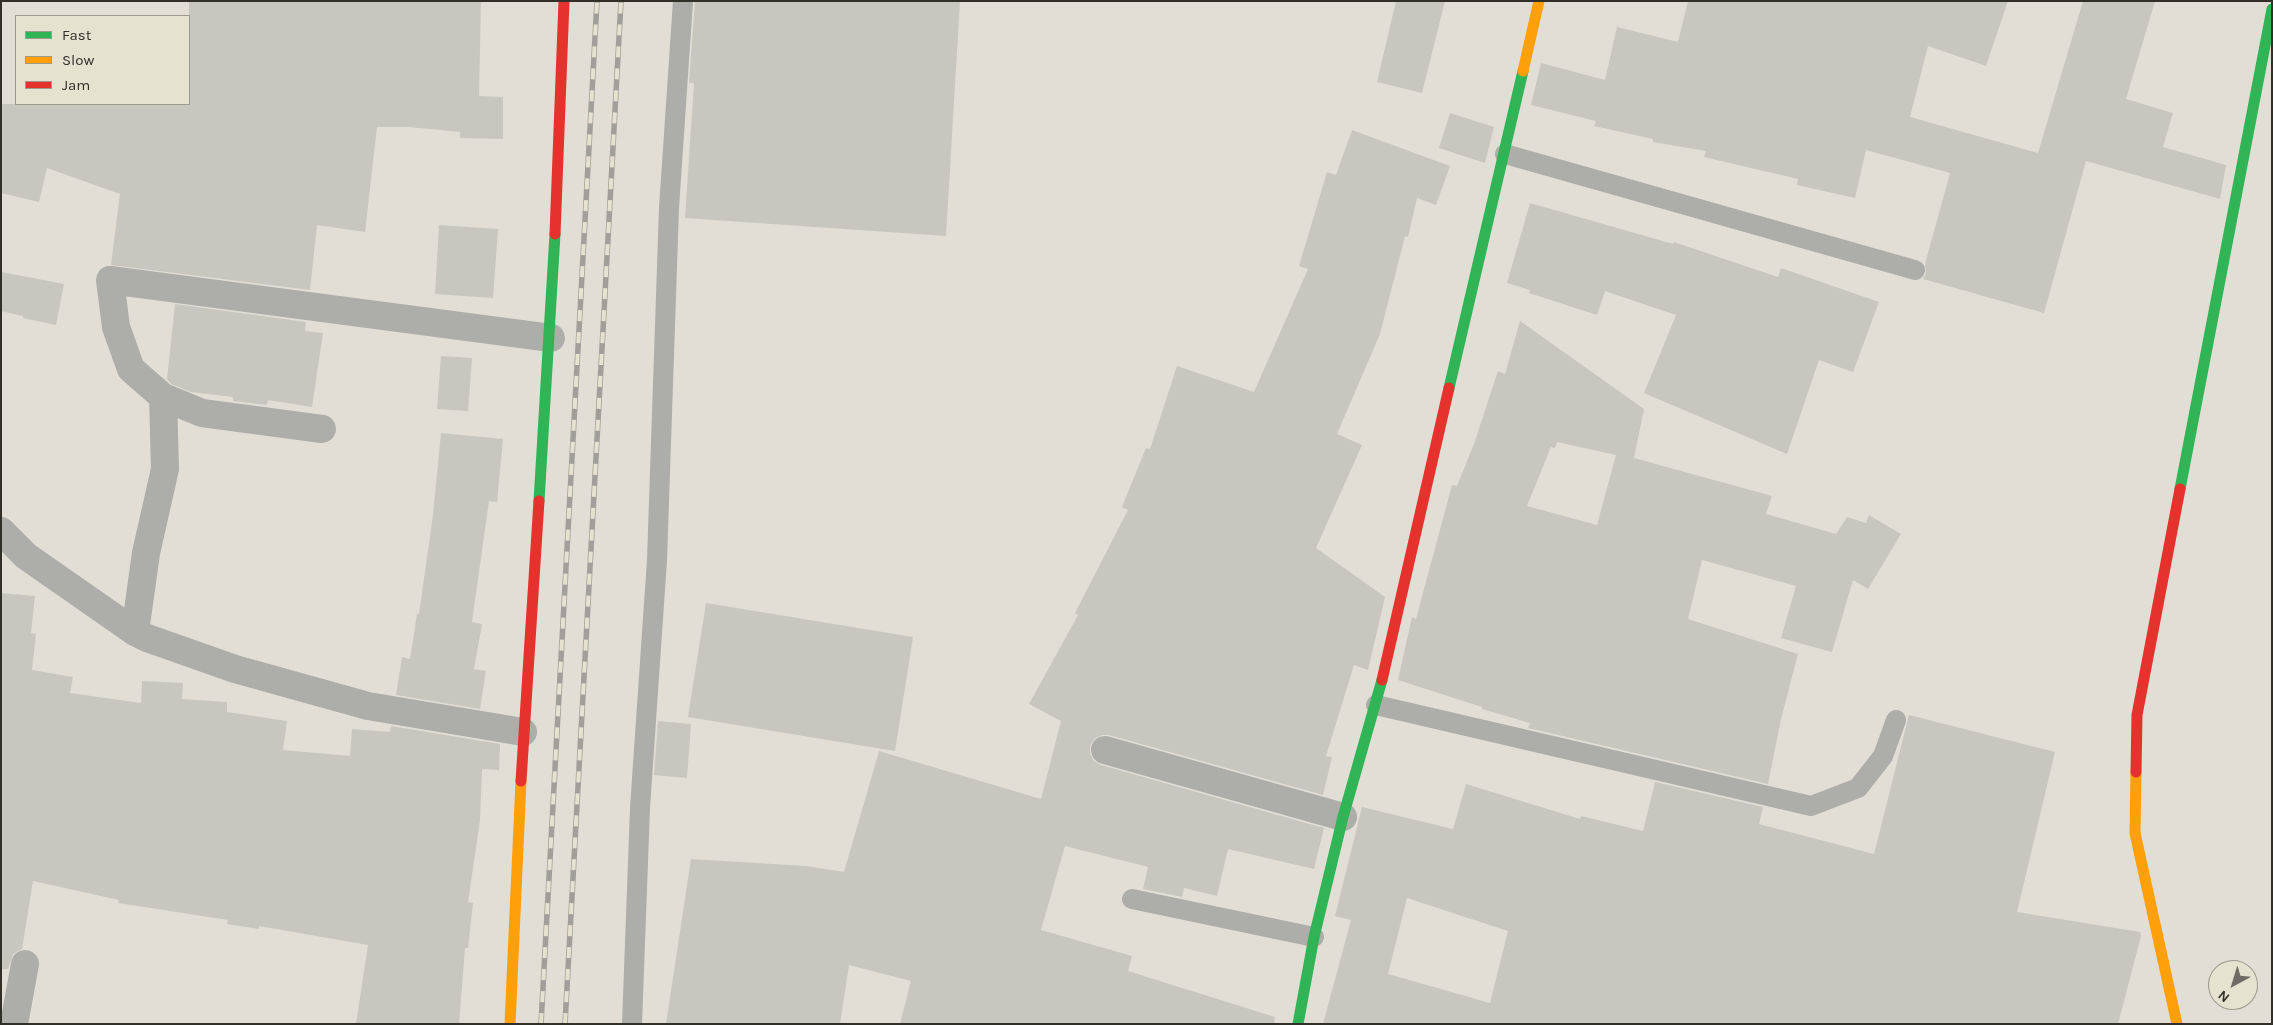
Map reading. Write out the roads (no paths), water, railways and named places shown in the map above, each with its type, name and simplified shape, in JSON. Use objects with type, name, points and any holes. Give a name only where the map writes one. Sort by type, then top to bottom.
[{"type":"street","points":[[510,1024],[523,732],[551,338],[564,1]]},
{"type":"street","points":[[1298,1024],[1314,937],[1344,817],[1376,704],[1539,1]]},
{"type":"street","points":[[2177,1024],[2135,833],[2138,715],[2272,9]]},
{"type":"street","points":[[322,430],[202,413],[163,396],[131,369],[116,327],[110,280],[551,338]]},
{"type":"street","points":[[135,632],[146,553],[165,469],[163,396]]},
{"type":"street","points":[[1,531],[26,556],[135,632],[235,669],[368,706],[523,732]]},
{"type":"street","points":[[1105,750],[1344,817]]},
{"type":"street","points":[[14,1024],[25,964]]},
{"type":"lane","points":[[632,1024],[640,808],[657,560],[668,208],[683,1]]},
{"type":"lane","points":[[1505,154],[1915,270]]},
{"type":"lane","points":[[1376,704],[1500,735],[1811,806],[1858,788],[1883,756],[1896,720]]},
{"type":"lane","points":[[1132,899],[1314,937]]},
{"type":"railway","points":[[541,1024],[597,1]]},
{"type":"railway","points":[[565,1024],[621,1]]}]
